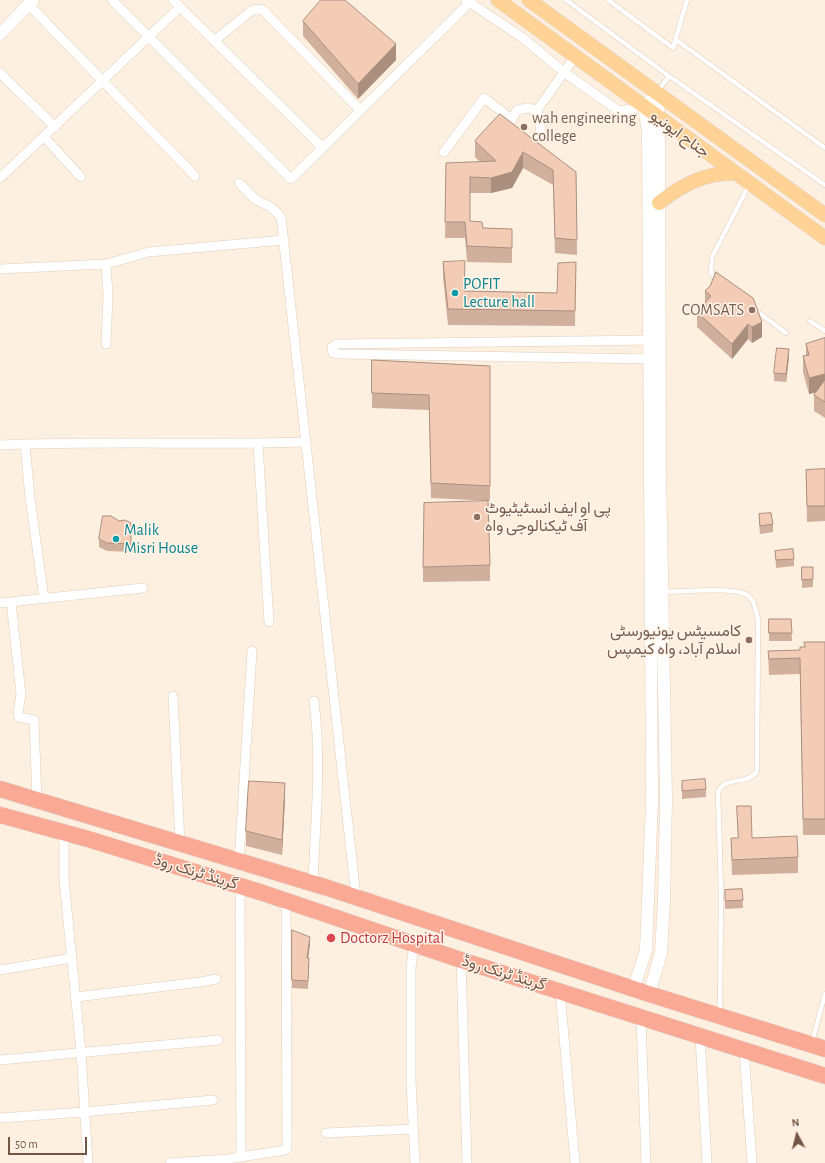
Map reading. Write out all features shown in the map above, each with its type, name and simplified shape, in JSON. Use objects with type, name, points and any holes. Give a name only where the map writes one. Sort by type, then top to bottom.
[{"type":"highway","name":"گرینڈ ٹرنک روڈ","points":[[0,789],[313,884],[818,1047]]},
{"type":"highway","name":"گرینڈ ٹرنک روڈ","points":[[0,815],[286,900],[461,960],[825,1076]]},
{"type":"highway","points":[[580,997],[589,973]]},
{"type":"main road","name":"جناح ایونیو","points":[[498,0],[659,119],[825,238]]},
{"type":"main road","name":"جناح ایونیو","points":[[529,0],[825,215]]},
{"type":"main road","points":[[653,203],[685,184],[702,177],[721,173],[736,173]]},
{"type":"street","points":[[112,0],[150,36],[291,178],[469,1],[523,38],[564,73],[619,111],[644,107],[656,93]]},
{"type":"street","points":[[173,0],[322,147]]},
{"type":"street","points":[[0,34],[31,2],[102,82],[195,176]]},
{"type":"street","points":[[2,174],[55,127],[180,7]]},
{"type":"street","points":[[214,41],[250,11],[257,9],[263,10],[360,110]]},
{"type":"street","points":[[537,136],[541,130],[537,110],[575,57]]},
{"type":"street","points":[[0,73],[55,127]]},
{"type":"street","points":[[653,203],[659,119],[656,93]]},
{"type":"street","points":[[444,152],[484,98],[512,119],[517,110],[526,108],[537,110]]},
{"type":"street","points":[[641,991],[646,950],[652,802],[655,592],[653,203],[648,132],[644,107]]},
{"type":"street","points":[[44,137],[81,177]]},
{"type":"street","points":[[239,183],[256,200],[271,207],[282,218],[356,898]]},
{"type":"street","points":[[0,269],[106,264],[149,252],[284,240]]},
{"type":"street","points":[[106,264],[108,295],[106,344]]},
{"type":"street","points":[[654,340],[337,344],[332,348],[333,352],[339,354],[654,359]]},
{"type":"street","points":[[0,445],[82,442],[258,444],[306,442]]},
{"type":"street","points":[[25,444],[30,498],[44,598]]},
{"type":"street","points":[[258,444],[269,622]]},
{"type":"street","points":[[0,603],[143,588]]},
{"type":"street","points":[[641,991],[661,953],[664,901],[666,799],[655,592]]},
{"type":"street","points":[[11,602],[21,694],[18,714],[19,717],[34,720],[37,799]]},
{"type":"street","points":[[239,862],[252,651]]},
{"type":"street","points":[[173,696],[180,844]]},
{"type":"street","points":[[313,884],[318,763],[317,722],[314,701]]},
{"type":"street","points":[[64,833],[64,880],[81,1052],[88,1163]]},
{"type":"street","points":[[240,886],[241,1156]]},
{"type":"street","points":[[170,1163],[228,1161],[241,1156],[285,1150],[287,1148],[286,900]]},
{"type":"street","points":[[414,944],[411,968],[415,1163]]},
{"type":"street","points":[[0,970],[72,958]]},
{"type":"street","points":[[461,960],[467,1163]]},
{"type":"street","points":[[76,997],[216,979]]},
{"type":"street","points":[[560,991],[575,1163]]},
{"type":"street","points":[[641,1017],[646,1163]]},
{"type":"street","points":[[700,1036],[707,1163]]},
{"type":"street","points":[[0,1060],[218,1040]]},
{"type":"street","points":[[744,1050],[752,1163]]},
{"type":"street","points":[[0,1118],[213,1100]]},
{"type":"street","points":[[326,1133],[414,1129]]},
{"type":"lane","points":[[566,0],[668,76],[825,185]]},
{"type":"lane","points":[[608,0],[673,48],[686,0]]},
{"type":"lane","points":[[676,39],[825,148]]},
{"type":"lane","points":[[656,93],[668,76]]},
{"type":"lane","points":[[724,287],[713,278],[710,272],[712,257],[750,184]]},
{"type":"lane","points":[[749,305],[786,333]]},
{"type":"lane","points":[[810,321],[825,331]]},
{"type":"lane","points":[[655,592],[726,590],[738,592],[749,596],[754,602],[758,619],[757,771],[754,776],[748,779],[727,782],[721,786],[718,792],[721,893],[720,1016]]},
{"type":"lane","points":[[818,1047],[825,994]]},
{"type":"building","points":[[321,0],[345,0],[396,44],[358,84],[303,21]]},
{"type":"building","points":[[500,114],[576,172],[577,240],[555,238],[553,170],[523,152],[512,172],[491,178],[470,177],[470,221],[482,222],[483,228],[512,229],[512,248],[467,246],[465,222],[445,222],[446,163],[496,161],[475,141]]},
{"type":"building","points":[[465,261],[464,291],[557,293],[558,263],[576,262],[575,311],[448,309],[443,262]]},
{"type":"building","points":[[716,272],[753,298],[762,322],[752,327],[748,324],[732,344],[697,312],[711,296],[705,291],[710,286]]},
{"type":"building","points":[[825,338],[825,374],[809,378],[803,356],[809,355],[806,344]]},
{"type":"building","points":[[777,348],[789,349],[786,374],[774,373]]},
{"type":"building","points":[[372,360],[490,366],[490,486],[431,483],[429,395],[372,393]]},
{"type":"building","points":[[825,380],[825,402],[814,395]]},
{"type":"building","points":[[825,469],[825,506],[807,506],[806,470]]},
{"type":"building","points":[[488,501],[490,565],[423,567],[424,503]]},
{"type":"building","points":[[771,513],[773,524],[760,526],[759,514]]},
{"type":"building","name":"Malik Misri House","points":[[103,516],[111,516],[119,521],[125,520],[131,523],[131,544],[107,543],[99,539]]},
{"type":"building","points":[[793,549],[794,559],[776,560],[775,551]]},
{"type":"building","points":[[802,567],[813,567],[813,579],[802,580]]},
{"type":"building","points":[[769,619],[791,619],[792,633],[769,633]]},
{"type":"building","points":[[804,642],[825,642],[825,819],[803,819],[800,658],[769,659],[768,651],[800,650],[800,647],[805,647]]},
{"type":"building","points":[[705,779],[706,789],[682,791],[682,781]]},
{"type":"building","points":[[249,781],[285,783],[282,840],[246,831]]},
{"type":"building","points":[[737,806],[751,806],[752,838],[797,836],[798,857],[732,860],[731,838],[738,838]]},
{"type":"building","points":[[742,889],[743,900],[725,901],[725,890]]},
{"type":"building","points":[[292,930],[310,937],[307,958],[309,958],[308,981],[292,980]]},
{"type":"place","name":"wah engineering college","points":[[524,127]]},
{"type":"place","name":"POFIT Lecture hall","points":[[455,293]]},
{"type":"place","name":"COMSATS","points":[[752,310]]},
{"type":"place","name":"پی او ایف انسٹیٹیوٹ آف ٹیکنالوجی واہ","points":[[477,517]]},
{"type":"place","name":"Malik Misri House","points":[[116,539]]},
{"type":"place","name":"کامسیٹس یونیورسٹی اسلام آباد، واہ کیمپس","points":[[749,640]]},
{"type":"place","name":"Doctorz Hospital","points":[[331,938]]}]
